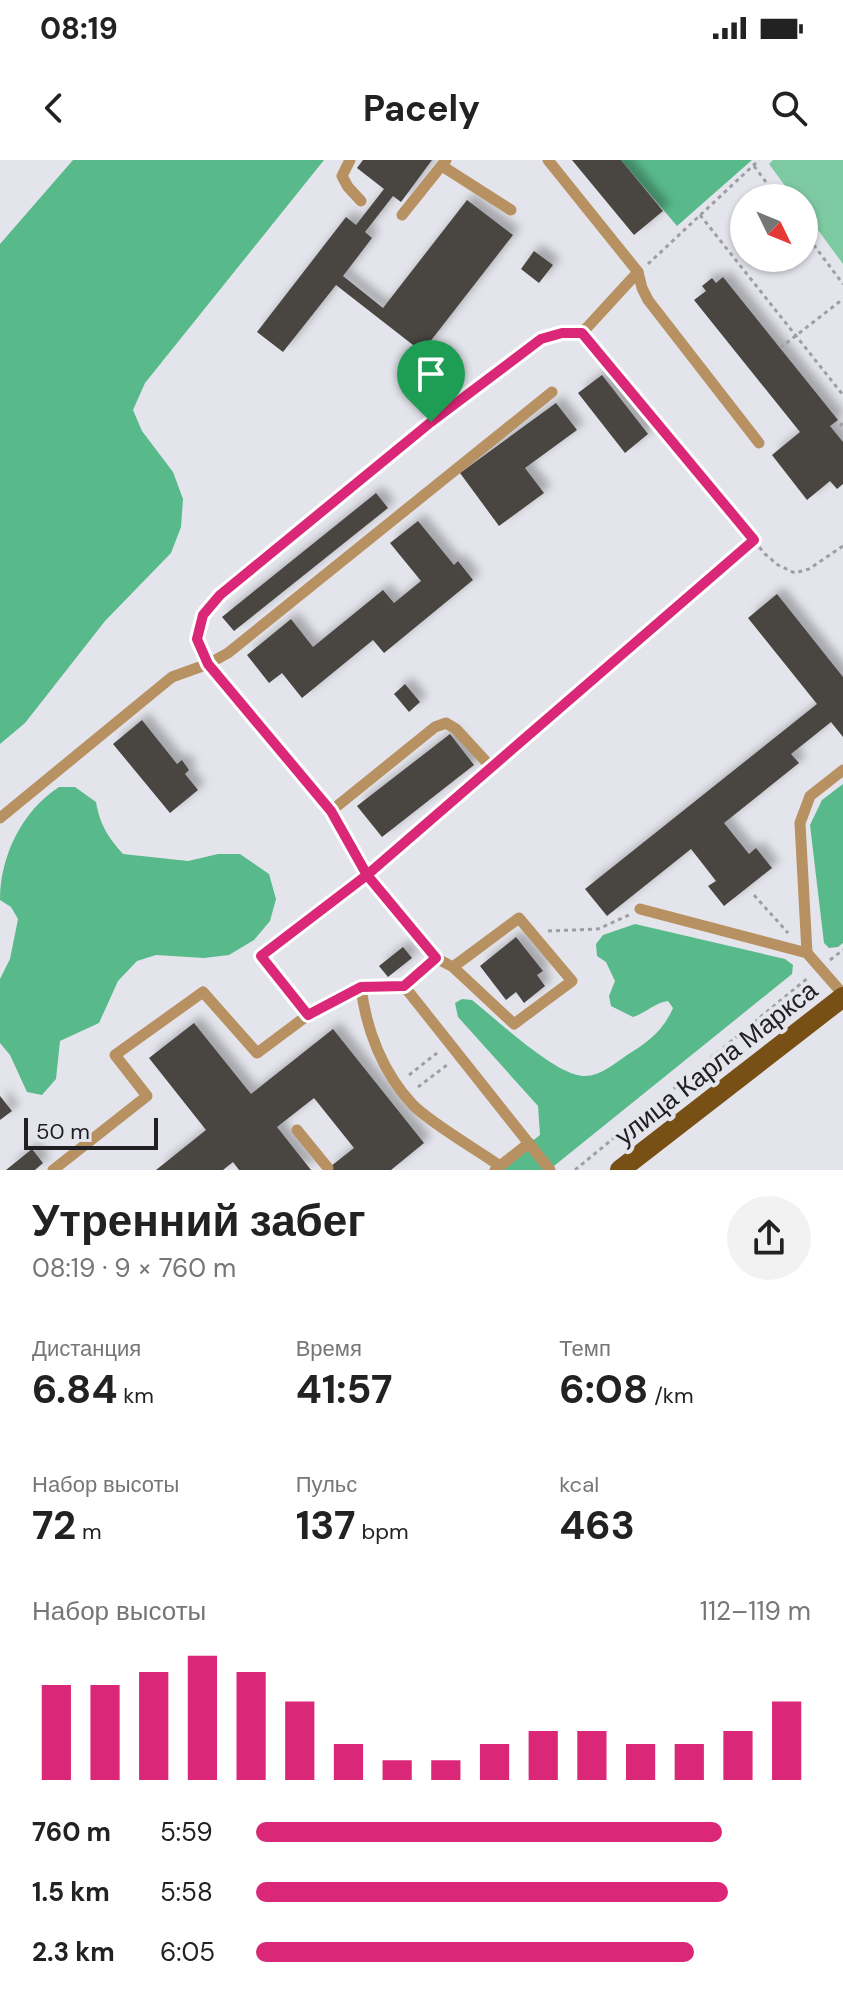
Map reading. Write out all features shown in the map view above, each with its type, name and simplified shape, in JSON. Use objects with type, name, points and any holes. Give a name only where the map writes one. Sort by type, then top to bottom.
[{"type":"main road","name":"улица Карла Маркса","points":[[620,1170],[843,996]]},
{"type":"lane","points":[[350,160],[342,176],[361,201]]},
{"type":"lane","points":[[548,160],[638,272],[648,300],[759,443]]},
{"type":"lane","points":[[402,215],[444,163],[511,210]]},
{"type":"lane","points":[[582,333],[638,272]]},
{"type":"lane","points":[[0,818],[172,677],[228,653],[552,392]]},
{"type":"lane","points":[[208,664],[331,811],[367,875],[436,958],[453,967],[514,1024],[572,981],[519,918],[453,967]]},
{"type":"lane","points":[[308,1015],[261,956],[367,875],[492,768],[456,729],[446,723],[435,727],[331,811]]},
{"type":"lane","points":[[807,953],[800,823],[810,796],[843,770]]},
{"type":"lane","points":[[640,909],[807,953],[843,996]]},
{"type":"lane","points":[[53,1170],[147,1096],[115,1055],[203,992],[257,1053],[308,1015],[361,987],[404,986],[436,958]]},
{"type":"lane","points":[[404,986],[550,1170]]},
{"type":"lane","points":[[361,987],[365,1017],[389,1074],[415,1107],[497,1168],[529,1143]]},
{"type":"lane","points":[[297,1130],[328,1168]]},
{"type":"path","points":[[638,272],[759,160]]},
{"type":"path","points":[[753,165],[767,184]]},
{"type":"path","points":[[700,215],[843,395]]},
{"type":"path","points":[[818,251],[843,284]]},
{"type":"path","points":[[780,348],[843,299]]},
{"type":"path","points":[[208,664],[197,639],[203,615],[220,595],[492,373],[541,339],[562,333],[582,333],[778,565],[795,573],[809,569],[843,546]]},
{"type":"path","points":[[492,768],[754,540]]},
{"type":"path","points":[[754,895],[807,953]]},
{"type":"path","points":[[530,931],[598,929],[640,909]]},
{"type":"path","points":[[575,1170],[820,968]]},
{"type":"path","points":[[397,1084],[450,1043]]},
{"type":"path","points":[[406,1096],[460,1055]]},
{"type":"green space","points":[[73,160],[324,160],[145,383],[133,410],[142,431],[173,472],[183,499],[181,527],[171,553],[105,621],[25,723],[0,744],[0,244]]},
{"type":"green space","points":[[621,160],[752,160],[677,226]]},
{"type":"green space","points":[[773,160],[843,160],[843,264],[818,230],[818,184],[784,184],[769,164]]},
{"type":"green space","points":[[843,784],[843,943],[829,948],[824,943],[810,825],[822,800]]},
{"type":"green space","points":[[59,787],[75,787],[96,802],[105,830],[123,854],[188,861],[218,854],[240,854],[269,874],[276,899],[270,921],[254,940],[229,955],[204,958],[156,955],[137,961],[118,981],[99,1023],[60,1041],[56,1079],[42,1095],[27,1092],[10,1055],[0,1043],[0,979],[10,959],[18,919],[11,907],[0,900],[4,867],[16,836],[34,809]]},
{"type":"green space","points":[[635,924],[785,959],[793,965],[792,974],[549,1170],[495,1170],[540,1135],[538,1106],[458,1017],[455,1003],[462,999],[472,1000],[541,1056],[571,1073],[589,1076],[601,1072],[654,1036],[673,1008],[668,1001],[663,1002],[633,1017],[611,1006],[609,996],[615,981],[606,962],[597,956],[596,944],[603,935]]},
{"type":"building","points":[[363,160],[432,160],[401,202],[393,196],[365,232],[372,238],[343,276],[383,308],[467,200],[513,235],[422,352],[336,285],[283,352],[257,332],[346,217],[356,225],[384,189],[357,168]]},
{"type":"building","points":[[572,160],[621,160],[663,211],[634,235]]},
{"type":"building","points":[[534,251],[553,265],[539,283],[521,269]]},
{"type":"building","points":[[723,277],[838,420],[830,426],[843,442],[843,484],[837,489],[830,481],[807,500],[772,455],[800,432],[694,300],[706,291],[702,286],[712,278],[716,283]]},
{"type":"building","points":[[602,375],[648,434],[625,453],[578,393]]},
{"type":"building","points":[[556,403],[577,430],[525,468],[544,493],[499,526],[460,473]]},
{"type":"building","points":[[376,493],[388,508],[234,631],[222,617]]},
{"type":"building","points":[[418,521],[454,565],[458,561],[473,580],[384,653],[373,640],[302,698],[282,673],[269,683],[247,655],[291,619],[313,647],[383,590],[394,603],[421,581],[390,543]]},
{"type":"building","points":[[777,594],[843,677],[843,737],[831,722],[791,754],[799,763],[724,823],[749,854],[756,848],[772,868],[724,906],[708,886],[716,881],[691,849],[607,916],[585,889],[817,704],[748,618]]},
{"type":"building","points":[[405,684],[420,702],[409,712],[394,694]]},
{"type":"building","points":[[142,720],[177,764],[182,760],[189,770],[185,774],[198,790],[170,813],[113,744]]},
{"type":"building","points":[[450,734],[474,765],[382,837],[357,806]]},
{"type":"building","points":[[516,937],[543,971],[537,975],[545,986],[524,1003],[516,992],[506,1000],[480,966]]},
{"type":"building","points":[[403,947],[412,958],[388,977],[379,966]]},
{"type":"building","points":[[194,1023],[251,1094],[333,1029],[424,1143],[391,1170],[326,1170],[354,1148],[314,1098],[277,1127],[311,1170],[239,1170],[233,1162],[223,1170],[156,1170],[206,1130],[149,1058]]},
{"type":"building","points":[[0,1096],[12,1111],[0,1120]]},
{"type":"building","points":[[32,1149],[43,1163],[35,1170],[6,1170]]},
{"type":"route","points":[[431,422],[220,595],[203,615],[197,639],[208,664],[331,811],[367,875],[261,956],[308,1015],[361,987],[404,986],[436,958],[367,875],[754,540],[582,333],[562,333],[541,339],[431,422]]}]
